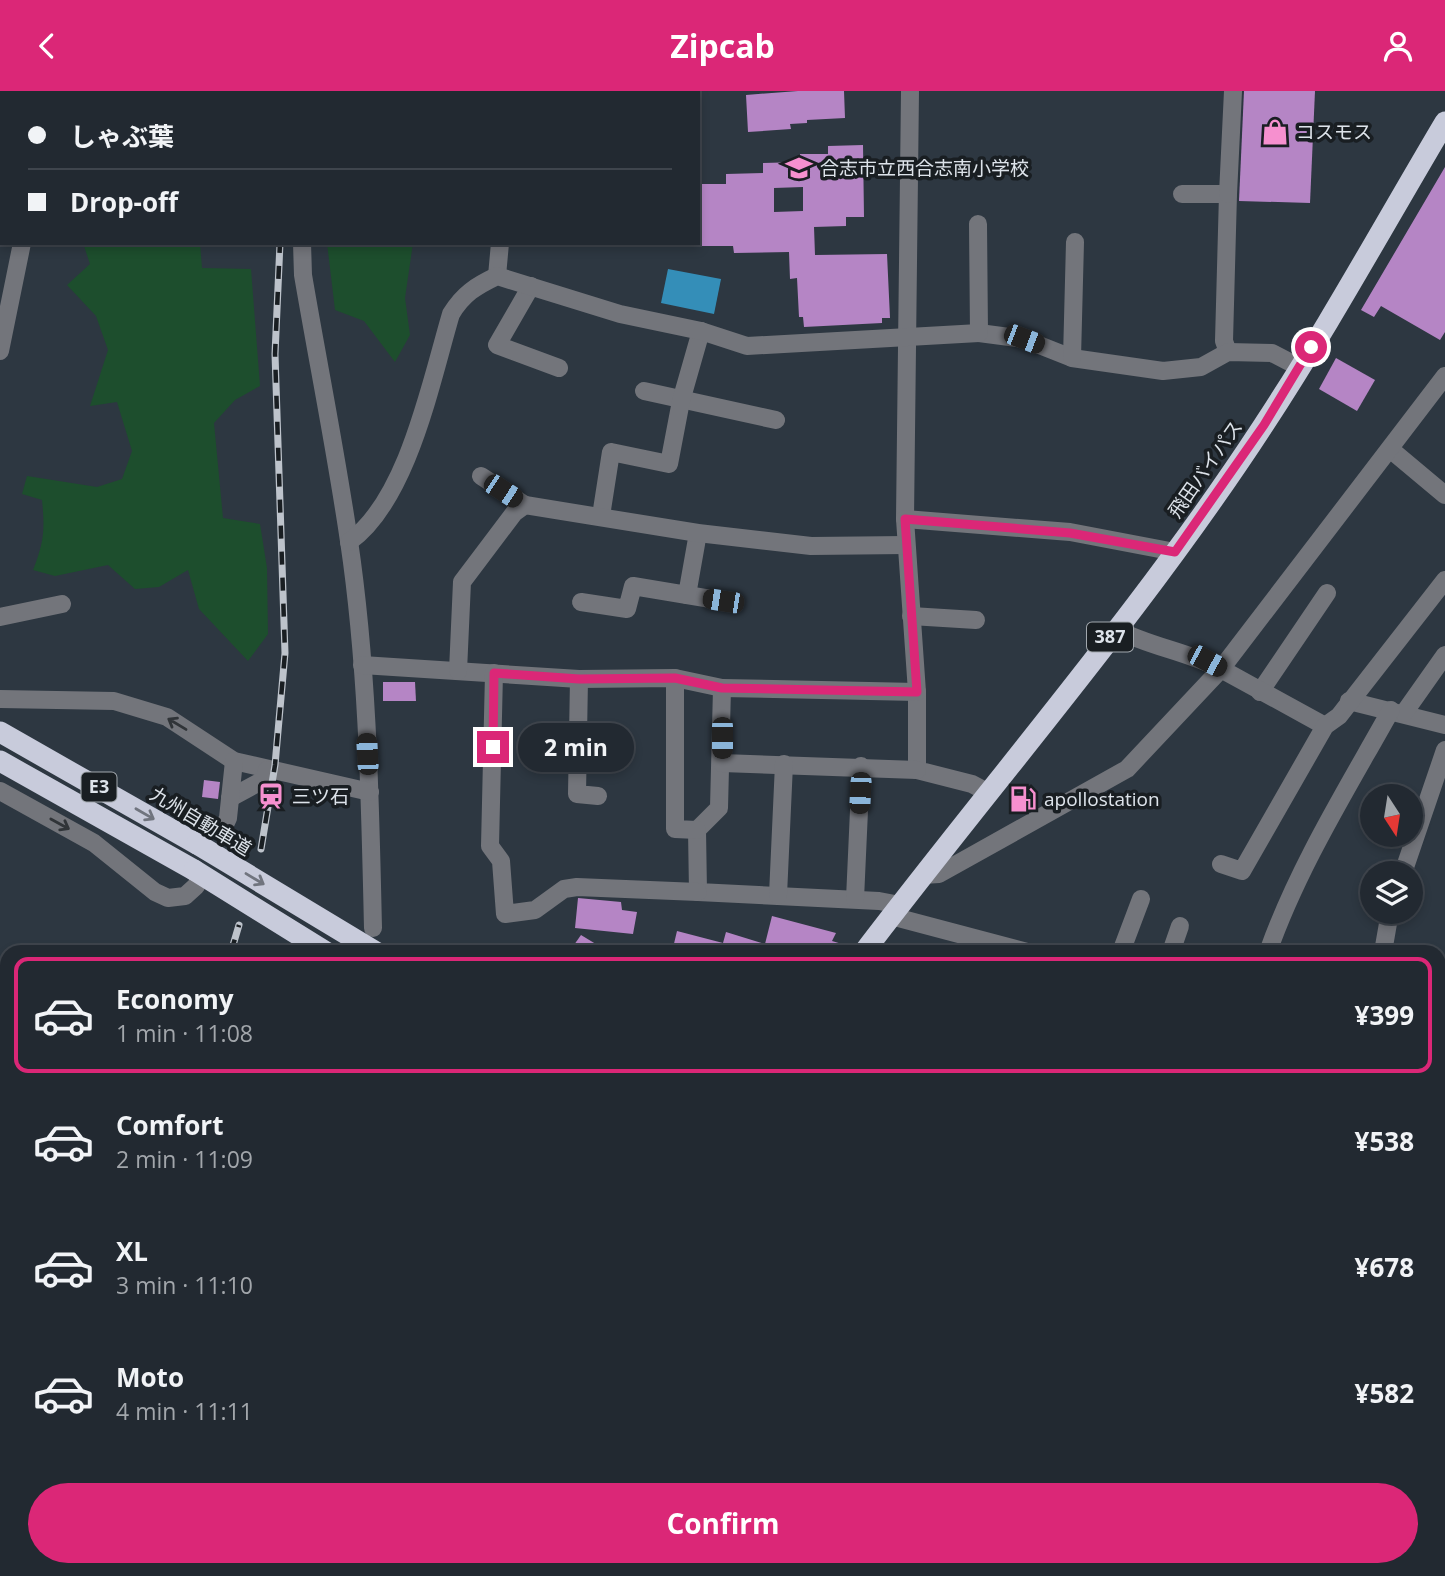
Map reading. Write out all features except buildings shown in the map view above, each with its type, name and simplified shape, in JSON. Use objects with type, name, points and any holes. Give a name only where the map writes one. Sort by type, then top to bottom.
[{"type":"highway","name":"飛田バイパス","points":[[869,945],[1175,552],[1264,425],[1445,122]]},
{"type":"highway","name":"九州自動車道","points":[[0,732],[197,844],[364,945]]},
{"type":"highway","name":"E3","points":[[0,761],[195,878],[314,945]]},
{"type":"street","points":[[910,91],[905,519],[917,692],[917,770]]},
{"type":"street","points":[[1228,352],[1224,341],[1233,91]]},
{"type":"street","points":[[1182,194],[1228,194]]},
{"type":"street","points":[[978,224],[979,333]]},
{"type":"street","points":[[1072,358],[1075,242]]},
{"type":"street","points":[[0,351],[22,245]]},
{"type":"street","points":[[302,245],[303,275],[349,542],[362,665],[370,792],[373,928]]},
{"type":"street","points":[[497,276],[500,245]]},
{"type":"street","points":[[349,542],[360,534],[396,482],[412,446],[451,314],[462,296],[497,276],[620,314],[701,331],[747,346],[979,333],[1024,339],[1072,358],[1184,370],[1201,367],[1228,352],[1272,353],[1299,366]]},
{"type":"street","points":[[531,286],[497,345],[559,368]]},
{"type":"street","points":[[601,516],[611,452],[669,464],[681,401],[701,331]]},
{"type":"street","points":[[923,875],[939,874],[1127,769],[1220,669],[1445,376]]},
{"type":"street","points":[[644,391],[681,401],[776,419]]},
{"type":"street","points":[[1390,449],[1445,495]]},
{"type":"street","points":[[481,476],[526,505],[698,533],[811,546],[906,545]]},
{"type":"street","points":[[458,671],[463,582],[514,513],[526,505]]},
{"type":"street","points":[[905,519],[1070,533],[1175,552]]},
{"type":"street","points":[[687,595],[698,533]]},
{"type":"street","points":[[1221,864],[1242,871],[1325,726],[1339,716],[1445,580]]},
{"type":"street","points":[[581,602],[627,609],[633,586],[723,601]]},
{"type":"street","points":[[1260,692],[1327,593]]},
{"type":"street","points":[[0,617],[62,604]]},
{"type":"street","points":[[911,616],[976,620]]},
{"type":"street","points":[[1116,629],[1136,640],[1193,654],[1325,726]]},
{"type":"street","points":[[1270,945],[1281,915],[1313,850],[1397,712],[1445,655]]},
{"type":"street","points":[[362,665],[579,679],[675,678],[722,688],[917,692]]},
{"type":"street","points":[[494,673],[491,846],[501,861],[505,914],[535,910],[564,889],[577,887],[855,899],[1004,945]]},
{"type":"street","points":[[675,678],[675,829],[697,829],[719,808],[722,688]]},
{"type":"street","points":[[579,679],[577,795],[598,796]]},
{"type":"street","points":[[0,699],[114,701],[167,717],[237,763],[266,774],[370,792]]},
{"type":"street","points":[[1349,701],[1445,725]]},
{"type":"street","points":[[1407,861],[1445,750]]},
{"type":"street","points":[[223,829],[237,763]]},
{"type":"street","points":[[722,763],[917,770],[988,792]]},
{"type":"street","points":[[778,895],[784,764]]},
{"type":"street","points":[[855,899],[861,766]]},
{"type":"street","points":[[230,798],[266,774]]},
{"type":"street","points":[[0,791],[94,843],[155,892],[168,898],[185,896],[195,878]]},
{"type":"street","points":[[697,829],[698,892]]},
{"type":"street","points":[[1124,945],[1141,899]]},
{"type":"street","points":[[1384,945],[1389,924]]},
{"type":"street","points":[[1173,945],[1180,926]]},
{"type":"green space","points":[[84,245],[200,245],[202,268],[251,269],[260,386],[235,400],[214,423],[223,518],[260,524],[267,568],[268,634],[248,661],[199,609],[188,570],[159,587],[135,589],[108,565],[55,576],[33,570],[41,543],[43,510],[42,500],[22,494],[27,476],[97,487],[122,479],[132,451],[117,402],[90,406],[108,350],[96,316],[67,285],[90,264]]},
{"type":"green space","points":[[327,245],[413,245],[405,298],[410,335],[395,362],[364,321],[335,310]]},
{"type":"water","points":[[668,269],[721,279],[714,314],[661,303]]},
{"type":"tunnel","points":[[196,886],[223,829]]},
{"type":"railway","points":[[261,849],[275,765],[285,653],[275,354],[280,245]]},
{"type":"railway","points":[[233,945],[239,925]]},
{"type":"place","name":"コスモス","points":[[1275,132]]},
{"type":"place","name":"合志市立西合志南小学校","points":[[799,168]]},
{"type":"place","name":"三ツ石","points":[[271,796]]},
{"type":"place","name":"apollostation","points":[[1023,799]]},
{"type":"route","points":[[493,747],[494,673],[579,679],[675,678],[722,688],[917,692],[905,519],[1070,533],[1175,552],[1264,425],[1311,347]]}]
